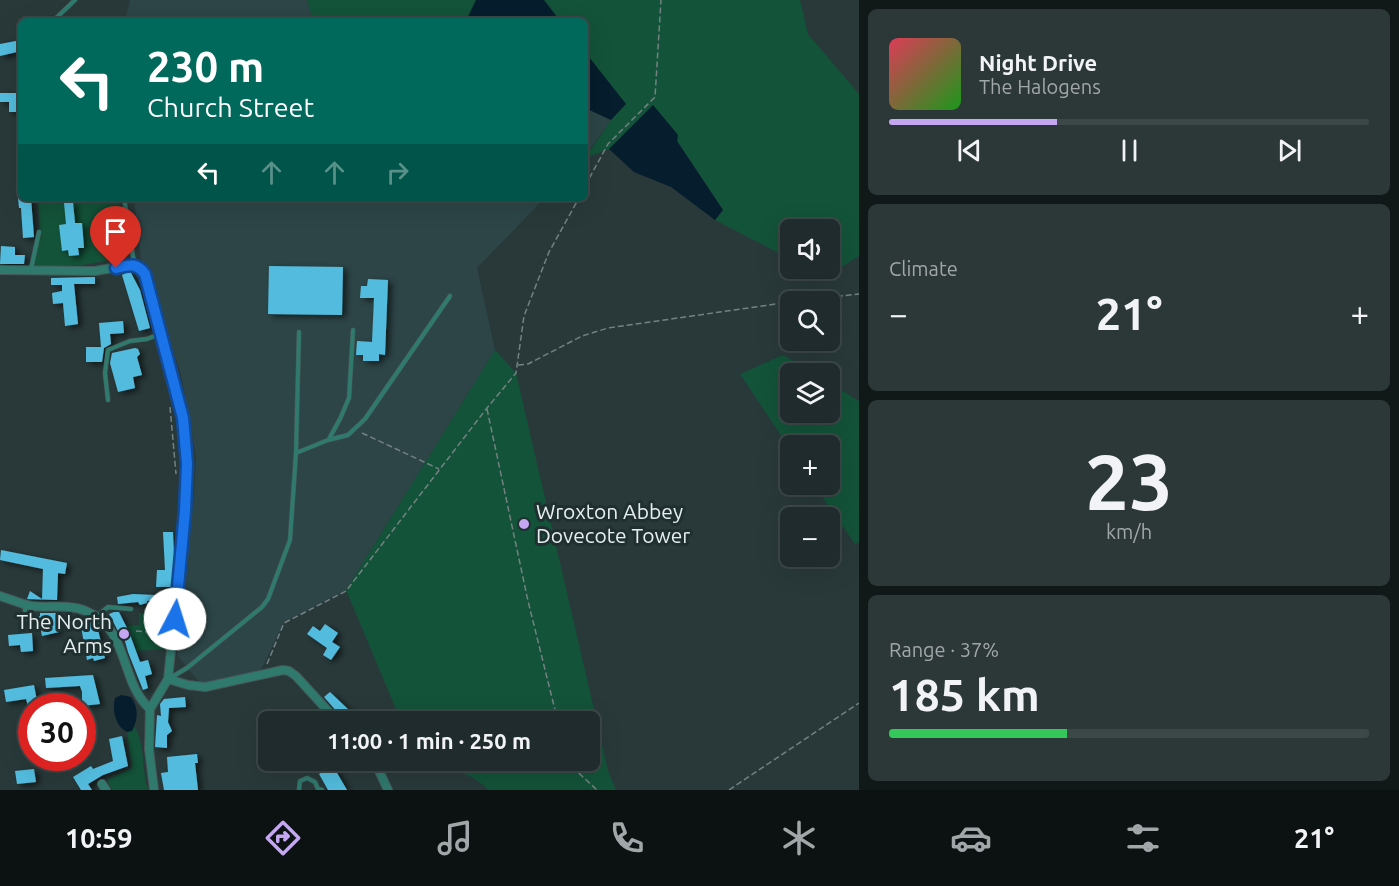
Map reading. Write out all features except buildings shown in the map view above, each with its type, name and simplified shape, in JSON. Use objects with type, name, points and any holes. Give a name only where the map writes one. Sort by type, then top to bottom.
[{"type":"street","points":[[0,270],[94,271],[135,264],[145,274],[183,418],[187,464],[168,679],[150,709],[149,748],[154,790]]},
{"type":"street","points":[[0,596],[25,604],[79,609],[104,621],[124,659],[135,693],[150,709]]},
{"type":"street","points":[[168,679],[198,687],[283,670],[288,671],[296,676],[328,711]]},
{"type":"street","points":[[379,771],[388,790]]},
{"type":"lane","points":[[56,18],[75,0]]},
{"type":"lane","points":[[124,201],[135,264]]},
{"type":"lane","points":[[30,272],[39,232]]},
{"type":"lane","points":[[296,453],[328,440],[348,435],[355,430],[450,296]]},
{"type":"lane","points":[[328,440],[349,398],[353,330]]},
{"type":"lane","points":[[168,679],[187,668],[250,618],[268,599],[290,540],[296,453],[299,332]]},
{"type":"lane","points":[[108,399],[105,373],[108,350],[130,341],[147,339],[160,334]]},
{"type":"lane","points":[[25,604],[26,619]]},
{"type":"lane","points":[[96,616],[108,607],[131,609]]},
{"type":"lane","points":[[299,790],[300,781],[307,778],[315,782],[318,789],[322,790]]},
{"type":"path","points":[[588,181],[608,144],[655,97],[661,0]]},
{"type":"path","points":[[263,674],[284,623],[346,591],[516,373],[524,316],[549,252],[577,201]]},
{"type":"path","points":[[840,296],[859,294]]},
{"type":"path","points":[[517,365],[528,364],[582,336],[608,328],[780,304]]},
{"type":"path","points":[[170,406],[176,475]]},
{"type":"path","points":[[487,408],[528,601],[555,711]]},
{"type":"path","points":[[355,430],[440,469]]},
{"type":"path","points":[[136,632],[172,634]]},
{"type":"path","points":[[729,790],[859,703]]},
{"type":"path","points":[[578,771],[597,790]]},
{"type":"shaded area","points":[[130,0],[307,0],[312,18],[126,18]]},
{"type":"shaded area","points":[[476,0],[544,0],[558,18],[467,18]]},
{"type":"shaded area","points":[[588,56],[626,104],[611,120],[588,109]]},
{"type":"shaded area","points":[[653,105],[678,135],[677,141],[723,210],[715,220],[671,187],[634,172],[609,149]]},
{"type":"shaded area","points":[[588,109],[611,120],[588,152]]},
{"type":"shaded area","points":[[134,201],[542,201],[477,268],[495,350],[346,590],[284,622],[260,672],[200,683],[177,655],[196,457],[181,374],[141,259]]},
{"type":"shaded area","points":[[121,695],[131,697],[135,705],[136,722],[132,731],[127,732],[123,729],[115,717],[115,698]]},
{"type":"green space","points":[[307,0],[476,0],[467,18],[312,18]]},
{"type":"green space","points":[[544,0],[800,0],[808,34],[859,94],[859,256],[840,268],[840,219],[780,219],[780,254],[715,220],[723,210],[677,141],[678,135],[653,106],[609,149],[588,157],[611,120],[625,104],[588,56],[588,18],[558,18]]},
{"type":"green space","points":[[38,201],[119,201],[126,257],[83,265],[32,268],[40,233]]},
{"type":"green space","points":[[495,350],[516,373],[594,711],[397,711],[346,590]]},
{"type":"green space","points":[[783,355],[797,363],[780,363],[780,423],[840,423],[840,389],[859,401],[859,542],[855,544],[840,522],[840,507],[829,507],[821,495],[840,495],[840,435],[781,435],[740,374]]},
{"type":"green space","points":[[139,613],[172,615],[166,649],[136,651],[126,626],[139,625]]},
{"type":"green space","points":[[134,726],[142,749],[148,790],[112,790],[107,780],[132,768],[127,732],[132,731]]},
{"type":"green space","points":[[600,735],[609,774],[616,790],[488,790],[471,777],[458,771],[600,771]]},
{"type":"place","name":"Wroxton Abbey Dovecote Tower","points":[[524,524]]},
{"type":"place","name":"The North Arms","points":[[124,634]]},
{"type":"route","points":[[116,268],[135,264],[145,274],[183,418],[187,464],[175,619]]}]
